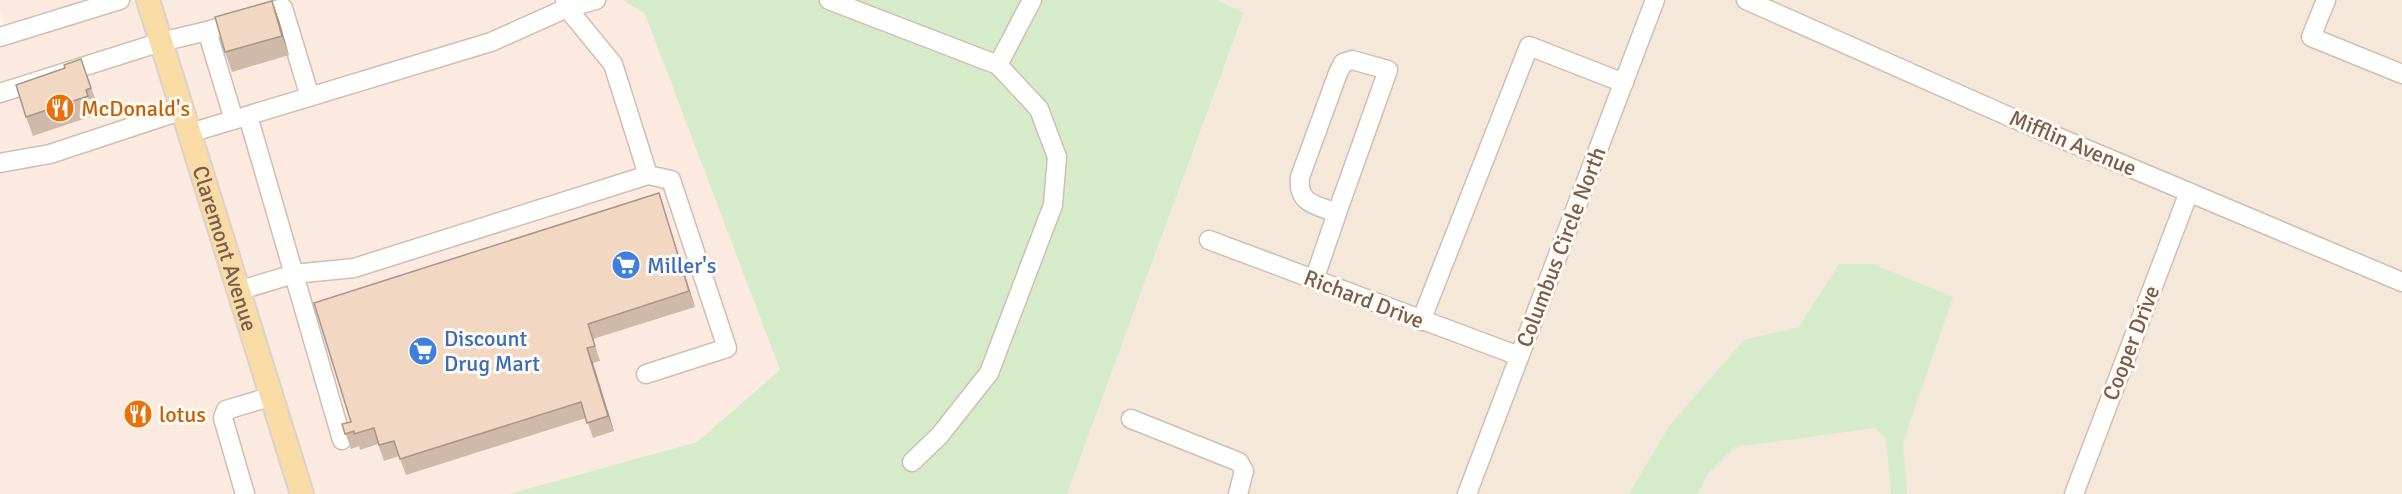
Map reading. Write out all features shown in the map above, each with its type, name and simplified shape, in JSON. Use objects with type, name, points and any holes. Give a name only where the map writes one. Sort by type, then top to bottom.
[{"type":"main road","name":"Claremont Avenue","points":[[148,0],[237,291],[303,494]]},
{"type":"street","points":[[0,37],[120,0]]},
{"type":"street","points":[[190,133],[491,42],[566,4],[596,0]]},
{"type":"street","points":[[829,0],[998,66],[1039,109],[1057,157],[1053,205],[989,373],[940,435],[912,462]]},
{"type":"street","points":[[998,66],[1032,0]]},
{"type":"street","name":"Columbus Circle North","points":[[1467,494],[1655,0]]},
{"type":"street","name":"Mifflin Avenue","points":[[1746,0],[2010,117],[2402,282]]},
{"type":"street","points":[[2326,0],[2311,37],[2402,74]]},
{"type":"street","points":[[566,4],[613,64],[648,175]]},
{"type":"street","points":[[0,93],[161,42],[284,8],[310,97]]},
{"type":"street","points":[[207,31],[241,118],[294,274],[342,440]]},
{"type":"street","points":[[1421,321],[1529,46],[1624,83]]},
{"type":"street","points":[[1314,280],[1388,70],[1352,60],[1343,63],[1338,73],[1300,177],[1299,190],[1303,197],[1311,204],[1337,213]]},
{"type":"street","points":[[0,163],[50,154],[183,110]]},
{"type":"street","points":[[237,291],[294,274],[354,267],[648,175],[671,180],[727,348],[646,374]]},
{"type":"street","name":"Cooper Drive","points":[[2074,494],[2189,192]]},
{"type":"street","name":"Richard Drive","points":[[1209,240],[1520,357]]},
{"type":"street","points":[[245,494],[223,418],[226,410],[273,396]]},
{"type":"street","points":[[1131,419],[1239,462],[1244,471],[1238,494]]},
{"type":"shaded area","points":[[0,0],[623,0],[645,13],[780,370],[697,442],[509,494],[0,494],[0,30],[5,28],[0,11]]},
{"type":"shaded area","points":[[1217,0],[2402,0],[2402,494],[1067,494],[1244,14]]},
{"type":"green space","points":[[623,0],[1217,0],[1244,13],[1067,494],[509,494],[697,442],[780,370],[645,14]]},
{"type":"green space","points":[[1839,264],[1873,264],[1953,297],[1903,442],[1907,494],[1891,494],[1886,439],[1875,428],[1735,447],[1708,474],[1698,494],[1629,494],[1669,426],[1744,340],[1799,327]]},
{"type":"building","points":[[272,1],[282,36],[225,52],[215,17]]},
{"type":"building","points":[[81,59],[91,88],[86,90],[88,96],[26,117],[16,85],[65,68],[64,65]]},
{"type":"building","points":[[659,193],[689,291],[588,324],[595,346],[587,348],[608,416],[587,423],[581,402],[400,459],[394,441],[379,445],[374,428],[354,434],[354,431],[345,434],[342,424],[351,422],[314,303]]},
{"type":"place","name":"McDonald's","points":[[60,108]]},
{"type":"place","name":"Miller's","points":[[626,265]]},
{"type":"place","name":"Discount Drug Mart","points":[[423,351]]},
{"type":"place","name":"lotus","points":[[138,414]]}]
